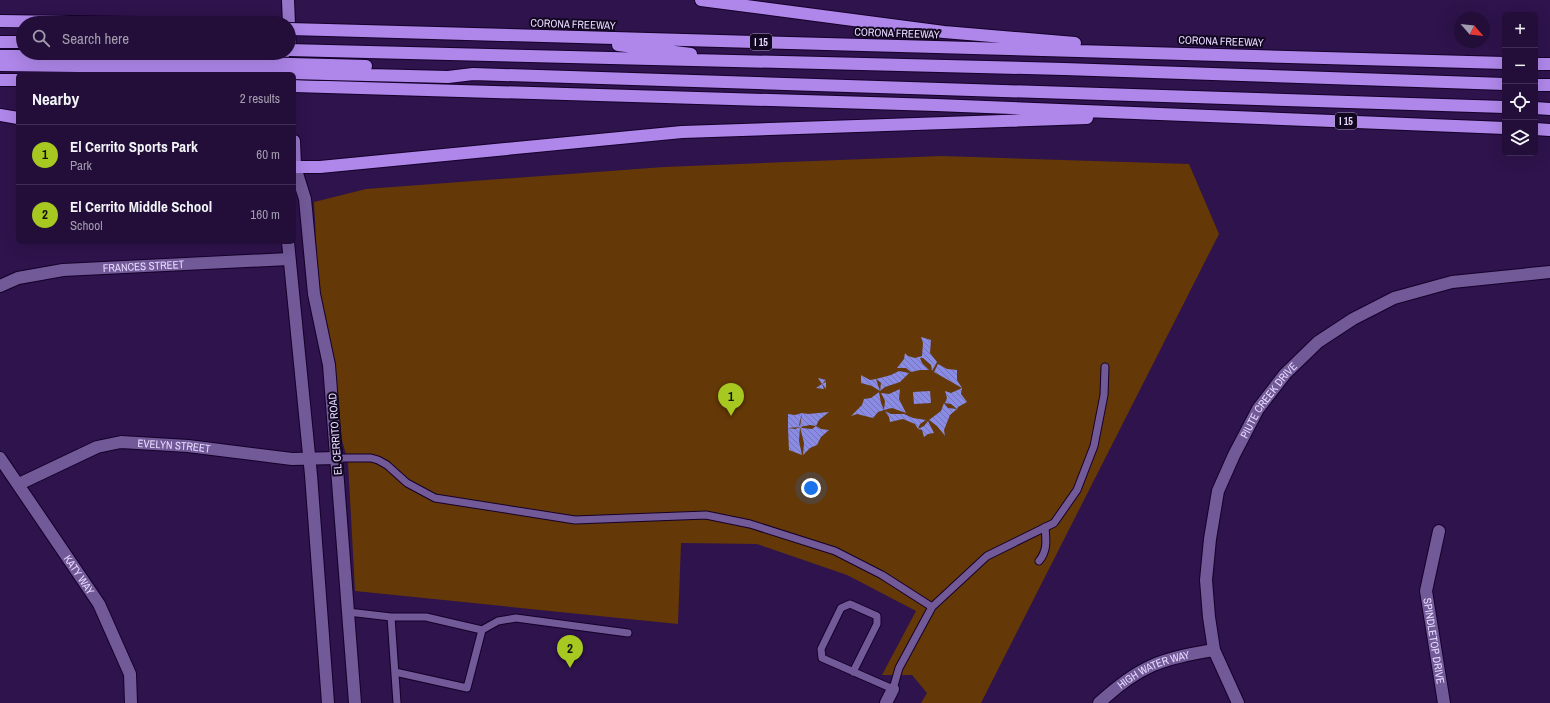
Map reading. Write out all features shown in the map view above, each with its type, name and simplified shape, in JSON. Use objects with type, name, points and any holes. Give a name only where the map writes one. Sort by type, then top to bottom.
[{"type":"highway","points":[[701,0],[944,32],[1194,53]]},
{"type":"highway","points":[[0,21],[16,21]]},
{"type":"highway","name":"CORONA FREEWAY","points":[[296,29],[1194,53],[1502,63]]},
{"type":"highway","points":[[545,36],[688,54],[780,57],[820,62]]},
{"type":"highway","points":[[0,42],[16,42]]},
{"type":"highway","points":[[296,50],[769,63],[820,62],[1502,84]]},
{"type":"highway","points":[[0,56],[16,56]]},
{"type":"highway","points":[[133,60],[250,67]]},
{"type":"highway","points":[[1538,64],[1550,64]]},
{"type":"highway","points":[[0,65],[449,70],[473,74],[1502,107]]},
{"type":"highway","points":[[0,80],[16,80]]},
{"type":"highway","points":[[1538,84],[1550,85]]},
{"type":"highway","name":"I 15","points":[[296,86],[928,105],[1187,114],[1502,128]]},
{"type":"highway","points":[[1538,108],[1550,109]]},
{"type":"highway","points":[[296,168],[320,167],[682,132],[1187,114]]},
{"type":"highway","points":[[0,115],[16,118]]},
{"type":"highway","points":[[1538,129],[1550,130]]},
{"type":"main road","points":[[288,0],[289,16]]},
{"type":"main road","points":[[290,60],[291,72]]},
{"type":"street","name":"EL CERRITO ROAD","points":[[296,173],[305,198],[314,294],[329,365],[355,703]]},
{"type":"street","points":[[288,244],[309,459],[328,703]]},
{"type":"street","name":"FRANCES STREET","points":[[0,286],[18,278],[63,270],[289,259]]},
{"type":"street","name":"PIUTE CREEK DRIVE","points":[[1238,703],[1214,650],[1209,617],[1206,580],[1210,539],[1218,491],[1234,455],[1258,409],[1285,374],[1318,342],[1353,319],[1394,298],[1452,282],[1550,272]]},
{"type":"street","name":"EVELYN STREET","points":[[19,484],[98,447],[121,442],[188,446],[287,458],[337,458]]},
{"type":"street","name":"KATY WAY","points":[[0,458],[102,609],[130,674],[132,703]]},
{"type":"street","name":"SPINDLETOP DRIVE","points":[[1439,531],[1426,591],[1444,703]]},
{"type":"street","name":"HIGH WATER WAY","points":[[1099,703],[1117,687],[1147,666],[1177,656],[1214,650]]},
{"type":"street","points":[[886,703],[893,689]]},
{"type":"lane","points":[[853,672],[877,624],[877,616],[850,604],[841,608],[821,649],[822,658],[853,672],[893,689],[899,668],[932,607],[987,556],[1054,523],[1077,490],[1094,446],[1104,395],[1105,367]]},
{"type":"lane","points":[[337,458],[371,458],[378,460],[387,465],[407,483],[435,498],[575,520],[706,515],[750,524],[841,554],[882,575],[932,607]]},
{"type":"lane","points":[[1039,560],[1045,554],[1047,545],[1045,527]]},
{"type":"lane","points":[[348,612],[391,617],[426,617],[482,630],[498,621],[516,618],[628,633]]},
{"type":"lane","points":[[391,617],[397,703]]},
{"type":"lane","points":[[395,672],[467,688],[482,630]]},
{"type":"shaded area","points":[[942,156],[1189,164],[1219,234],[981,703],[921,703],[927,693],[912,675],[882,675],[916,611],[847,575],[757,544],[681,543],[678,624],[355,591],[348,462],[323,371],[314,202],[366,189],[664,167]]},
{"type":"building","points":[[921,337],[931,340],[930,353],[937,362],[932,371],[931,365],[923,358],[920,358],[922,363],[929,370],[911,372],[906,368],[897,368],[904,359],[905,353],[908,356],[915,358],[922,356],[923,343]]},
{"type":"building","points":[[938,364],[947,369],[957,370],[957,380],[962,388],[934,372]]},
{"type":"building","points":[[899,371],[909,373],[900,382],[885,387],[880,391],[881,383],[876,379]]},
{"type":"building","points":[[861,375],[870,380],[876,379],[880,391],[872,386],[861,383]]},
{"type":"building","points":[[818,378],[826,380],[822,384]]},
{"type":"building","points":[[826,382],[826,389],[822,384]]},
{"type":"building","points":[[822,384],[824,389],[816,388]]},
{"type":"building","points":[[962,388],[961,394],[967,402],[957,409],[951,404],[945,403],[947,398],[945,391],[951,393]]},
{"type":"building","points":[[900,389],[899,399],[906,413],[892,408],[884,410],[885,401],[881,393],[889,394]]},
{"type":"building","points":[[930,391],[931,403],[914,404],[913,392]]},
{"type":"building","points":[[879,392],[884,410],[878,412],[873,418],[857,414],[851,416],[862,405],[864,399],[871,398]]},
{"type":"building","points":[[944,403],[948,408],[957,409],[950,415],[944,430],[945,436],[937,426],[929,420],[941,411]]},
{"type":"building","points":[[885,411],[891,414],[904,414],[913,418],[926,420],[920,424],[918,429],[915,424],[903,419],[890,422]]},
{"type":"building","points":[[829,412],[819,420],[816,426],[810,425],[800,427],[802,413],[808,414]]},
{"type":"building","points":[[802,413],[799,425],[802,428],[812,429],[816,426],[821,429],[829,430],[821,437],[817,445],[810,448],[803,455],[804,443],[800,427],[788,428],[788,414],[795,415]]},
{"type":"building","points":[[928,421],[934,433],[928,434],[924,437],[922,430],[918,429],[924,426]]},
{"type":"building","points":[[800,427],[799,441],[802,455],[789,450],[788,428],[795,429]]},
{"type":"place","name":"El Cerrito Sports Park","points":[[731,416]]},
{"type":"place","name":"El Cerrito Middle School","points":[[570,668]]}]
